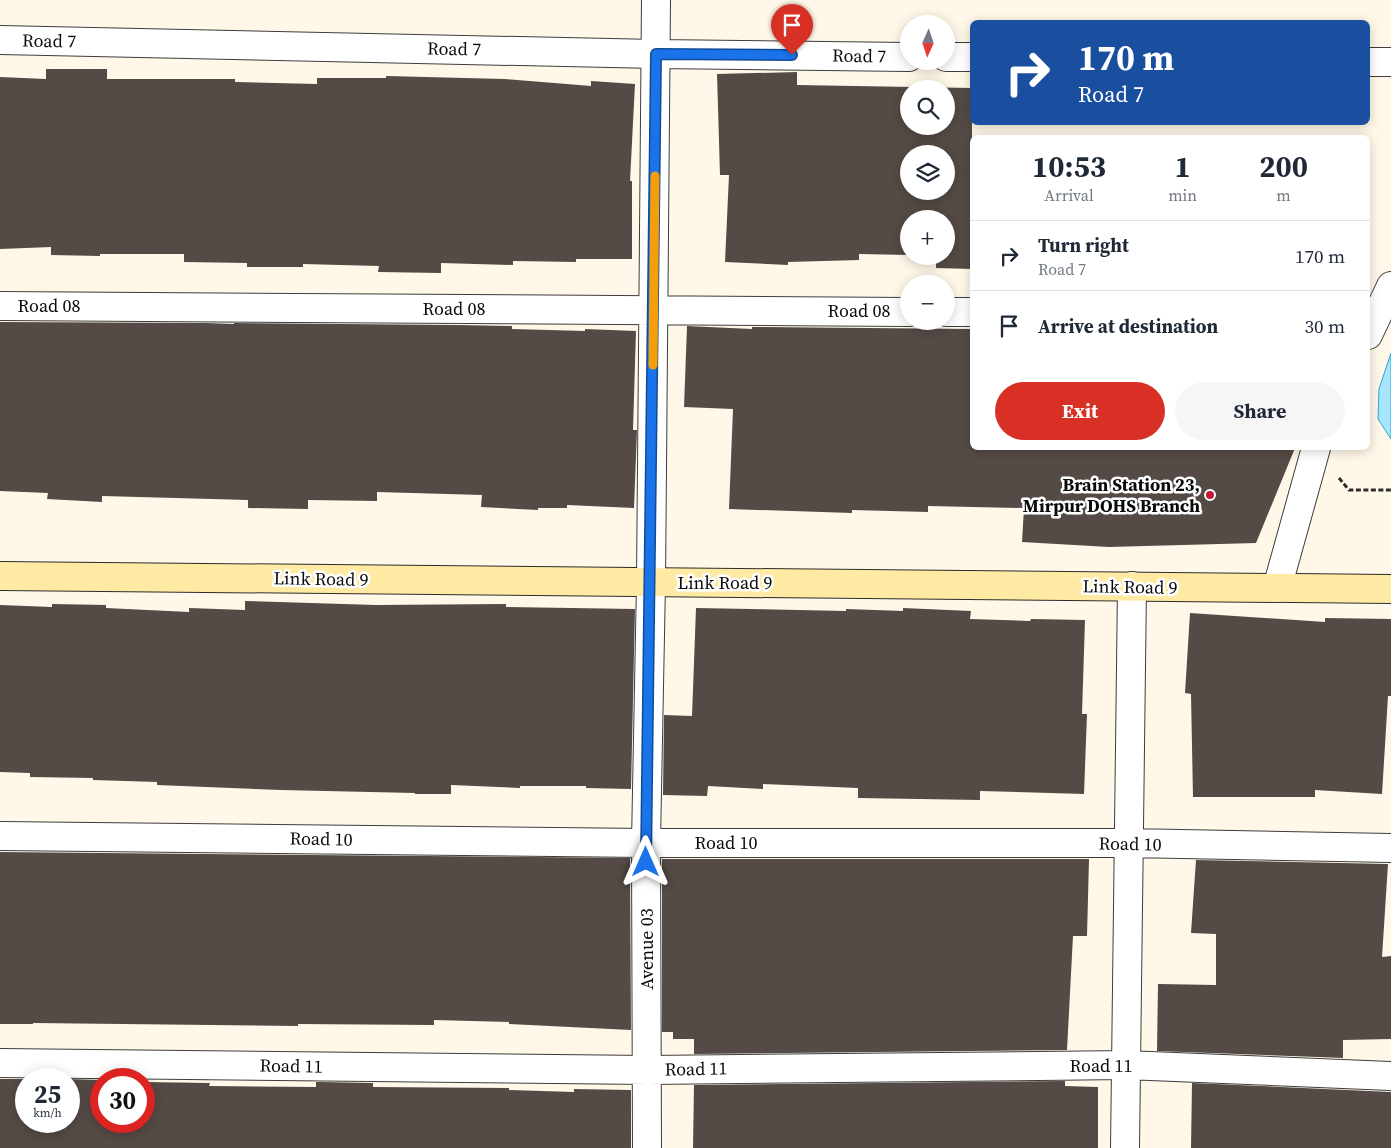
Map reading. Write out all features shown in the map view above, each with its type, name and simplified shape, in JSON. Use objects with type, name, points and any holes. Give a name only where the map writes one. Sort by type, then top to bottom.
[{"type":"main road","name":"Link Road 9","points":[[0,576],[1391,589]]},
{"type":"street","name":"Avenue 03","points":[[648,1148],[646,843],[651,582],[656,0]]},
{"type":"street","name":"Road 7","points":[[0,40],[656,54],[900,56]]},
{"type":"street","points":[[955,57],[970,57]]},
{"type":"street","points":[[1370,62],[1391,62]]},
{"type":"street","points":[[1371,321],[1391,286]]},
{"type":"street","name":"Road 08","points":[[0,306],[900,312]]},
{"type":"street","points":[[955,312],[970,312]]},
{"type":"street","points":[[1277,588],[1314,450]]},
{"type":"street","points":[[1125,1148],[1132,586]]},
{"type":"street","name":"Road 10","points":[[0,836],[646,843],[1129,844],[1391,848]]},
{"type":"street","name":"Road 11","points":[[0,1063],[648,1070],[1126,1065],[1391,1076]]},
{"type":"path","points":[[1317,450],[1349,490],[1391,490]]},
{"type":"water","points":[[1391,353],[1391,439],[1378,419],[1379,389]]},
{"type":"building","points":[[46,69],[107,69],[107,79],[235,79],[235,82],[317,84],[317,78],[386,78],[386,76],[505,79],[591,86],[591,81],[635,84],[630,181],[632,181],[632,259],[576,259],[576,262],[513,261],[513,265],[441,263],[441,273],[378,272],[379,266],[303,264],[303,267],[247,267],[247,263],[184,262],[184,254],[51,255],[51,247],[0,249],[0,77],[46,79]]},
{"type":"building","points":[[797,72],[797,85],[900,87],[900,135],[955,135],[955,88],[970,88],[970,125],[972,125],[972,135],[970,135],[970,269],[936,268],[936,265],[955,265],[955,210],[900,210],[900,255],[859,254],[859,260],[788,262],[788,265],[725,262],[729,175],[720,175],[717,74]]},
{"type":"building","points":[[0,322],[459,325],[512,326],[512,329],[636,331],[633,430],[637,430],[634,508],[567,505],[567,508],[538,508],[538,510],[481,507],[482,495],[377,492],[377,501],[308,500],[308,509],[248,508],[248,500],[102,496],[102,502],[47,499],[48,493],[0,491]]},
{"type":"building","points":[[687,326],[752,329],[752,327],[900,328],[900,330],[970,329],[970,450],[1294,450],[1256,543],[1109,547],[1022,542],[1024,508],[928,506],[928,512],[852,510],[852,513],[729,509],[733,409],[684,407]]},
{"type":"building","points":[[245,601],[376,605],[506,604],[506,607],[635,609],[631,789],[586,788],[586,786],[520,786],[520,788],[451,785],[451,794],[415,794],[157,785],[157,782],[30,777],[30,773],[0,772],[0,605],[52,607],[52,604],[106,605],[106,608],[189,612],[189,608],[245,610]]},
{"type":"building","points":[[696,608],[903,611],[903,608],[971,611],[970,619],[1085,620],[1082,714],[1087,714],[1084,794],[980,791],[980,800],[858,798],[858,788],[763,784],[763,789],[708,786],[707,796],[663,795],[664,715],[692,716]]},
{"type":"building","points":[[1190,613],[1325,622],[1325,618],[1391,619],[1391,696],[1388,696],[1382,794],[1315,790],[1315,797],[1193,797],[1191,694],[1185,693]]},
{"type":"building","points":[[0,852],[630,858],[631,1030],[509,1024],[509,1022],[434,1020],[434,1025],[0,1024]]},
{"type":"building","points":[[662,859],[1089,859],[1087,936],[1073,936],[1067,1050],[694,1054],[694,1039],[673,1039],[673,1032],[662,1032]]},
{"type":"building","points":[[1196,860],[1388,864],[1382,957],[1391,956],[1391,1039],[1343,1040],[1343,1058],[1157,1051],[1158,984],[1216,985],[1216,934],[1191,933]]},
{"type":"building","points":[[0,1079],[15,1079],[15,1133],[80,1133],[80,1079],[90,1080],[90,1133],[155,1133],[155,1082],[210,1083],[209,1086],[316,1087],[316,1082],[373,1083],[373,1087],[509,1088],[509,1090],[574,1092],[574,1089],[631,1090],[631,1148],[0,1148]]},
{"type":"building","points":[[1065,1081],[1065,1086],[1098,1087],[1098,1148],[693,1148],[694,1085]]},
{"type":"building","points":[[1192,1083],[1391,1092],[1391,1148],[1191,1148]]},
{"type":"slow traffic","points":[[653,365],[655,176]]},
{"type":"place","name":"Brain Station 23, Mirpur DOHS Branch","points":[[1210,495]]},
{"type":"route","points":[[646,862],[651,582],[656,54],[792,55]]}]
